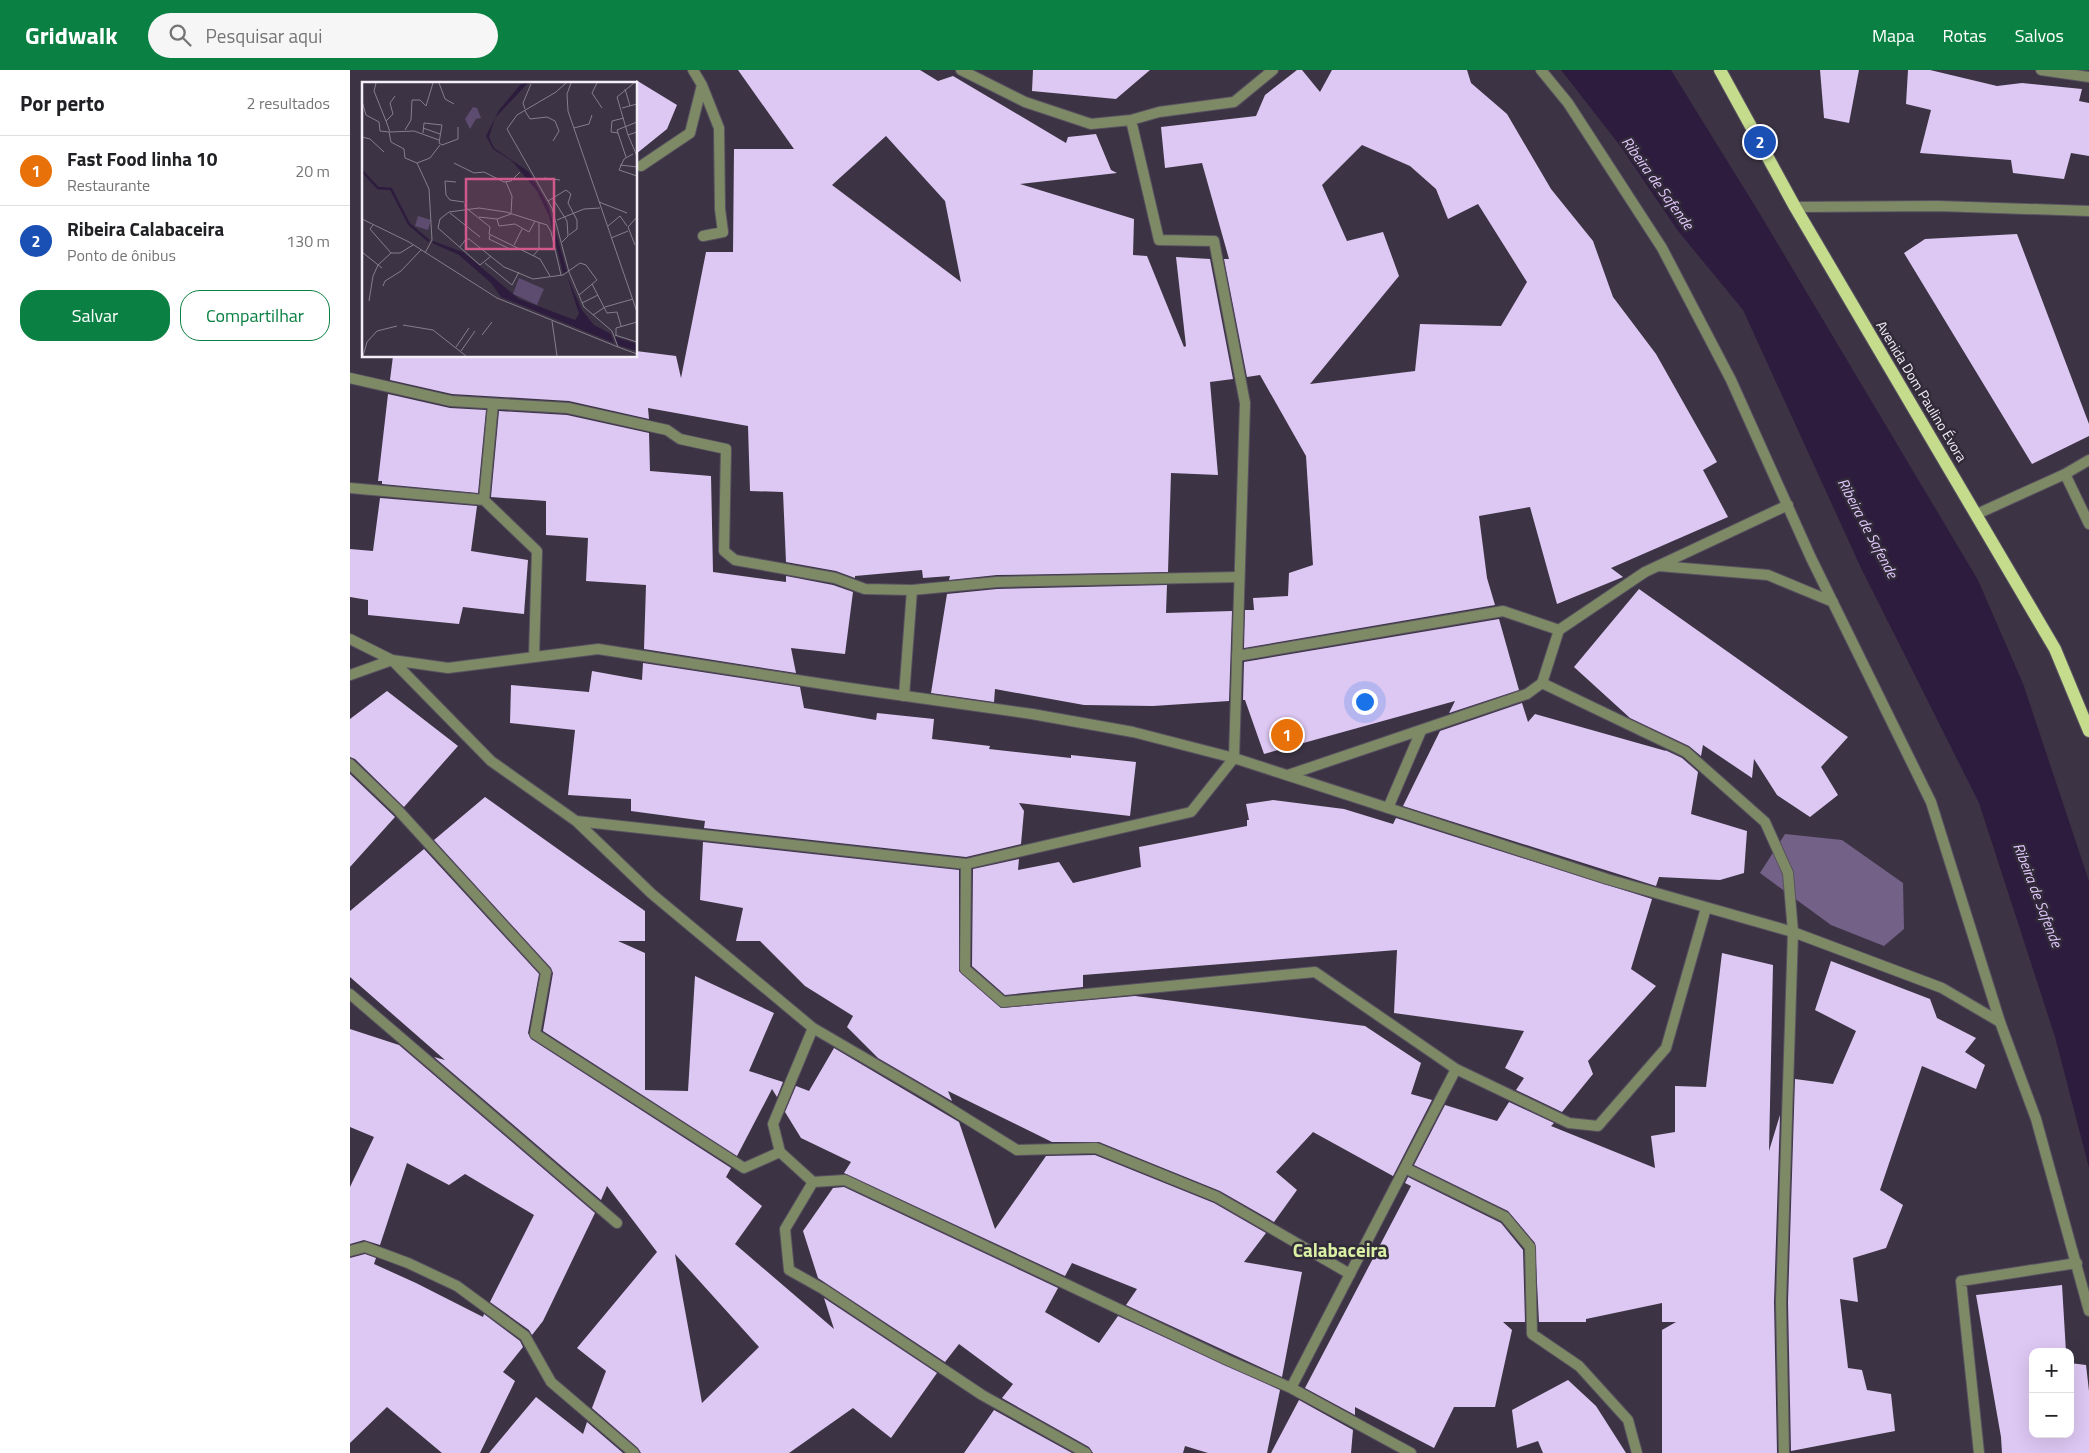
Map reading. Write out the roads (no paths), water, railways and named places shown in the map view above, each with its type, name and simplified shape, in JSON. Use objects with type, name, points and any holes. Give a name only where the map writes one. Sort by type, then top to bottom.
[{"type":"main road","name":"Avenida Dom Paulino Évora","points":[[1720,70],[1795,207],[2055,649],[2089,731]]},
{"type":"street","points":[[693,70],[702,85],[719,128],[720,209],[723,232],[703,236]]},
{"type":"street","points":[[961,70],[1025,102],[1092,124],[1131,120],[1159,112],[1234,102],[1274,70]]},
{"type":"street","points":[[1541,70],[1568,103],[1662,248],[1731,380],[1833,602],[1931,802],[2000,1022],[2036,1119],[2089,1311]]},
{"type":"street","points":[[2041,70],[2089,77]]},
{"type":"street","points":[[641,166],[690,133],[702,85]]},
{"type":"street","points":[[576,820],[966,864],[1191,812],[1234,758],[1245,403],[1214,241],[1159,240],[1131,120]]},
{"type":"street","points":[[1795,207],[1938,206],[2089,211]]},
{"type":"street","points":[[350,378],[451,401],[568,408],[667,430],[680,439],[726,448],[724,551],[735,560],[835,578],[865,589],[912,590],[997,582],[1239,577]]},
{"type":"street","points":[[484,500],[493,404]]},
{"type":"street","points":[[1977,514],[2065,474],[2089,460]]},
{"type":"street","points":[[2065,474],[2089,524]]},
{"type":"street","points":[[350,488],[484,500],[536,551],[534,657]]},
{"type":"street","points":[[1288,775],[1527,694],[1542,683],[1559,630],[1645,572],[1788,505]]},
{"type":"street","points":[[1658,566],[1768,575],[1833,602]]},
{"type":"street","points":[[904,696],[912,590]]},
{"type":"street","points":[[1237,656],[1502,611],[1559,630]]},
{"type":"street","points":[[350,639],[392,660],[448,668],[598,649],[1032,714],[1133,732],[1234,758],[1607,878],[1793,932],[1942,988],[2000,1022]]},
{"type":"street","points":[[350,675],[392,660]]},
{"type":"street","points":[[392,660],[491,761],[576,820],[652,894],[813,1028],[935,1099],[1017,1150],[1096,1148],[1217,1197],[1350,1274]]},
{"type":"street","points":[[1542,683],[1686,752],[1765,822],[1788,873],[1793,932],[1781,1302],[1784,1453]]},
{"type":"street","points":[[1388,808],[1421,730]]},
{"type":"street","points":[[350,764],[403,816],[546,972],[535,1034],[744,1168],[780,1152]]},
{"type":"street","points":[[966,864],[965,969],[1003,1002],[1315,972],[1456,1069],[1569,1122],[1598,1126],[1666,1048],[1706,908]]},
{"type":"street","points":[[350,994],[617,1223]]},
{"type":"street","points":[[813,1028],[773,1124],[780,1152],[812,1182],[845,1180],[1290,1388],[1411,1453]]},
{"type":"street","points":[[1290,1388],[1456,1069]]},
{"type":"street","points":[[1405,1168],[1506,1217],[1530,1247],[1532,1334],[1579,1366],[1598,1386],[1628,1420],[1637,1453]]},
{"type":"street","points":[[812,1182],[785,1229],[789,1270],[822,1289],[982,1395],[1086,1453]]},
{"type":"street","points":[[350,1251],[365,1247],[408,1263],[457,1286],[525,1336],[551,1382],[634,1453]]},
{"type":"street","points":[[1980,1453],[1960,1281],[2077,1263]]},
{"type":"water","name":"Ribeira de Safende","points":[[1561,70],[1671,70],[1760,214],[1978,580],[2024,686],[2089,881],[2089,1168],[2055,1037],[1979,803],[1861,568],[1743,310],[1678,231],[1621,147]]},
{"type":"place","name":"Ribeira Calabaceira","points":[[1760,142]]},
{"type":"place","name":"Fast Food linha 10","points":[[1287,735]]},
{"type":"district","name":"Calabaceira","points":[[1340,1249]]}]
